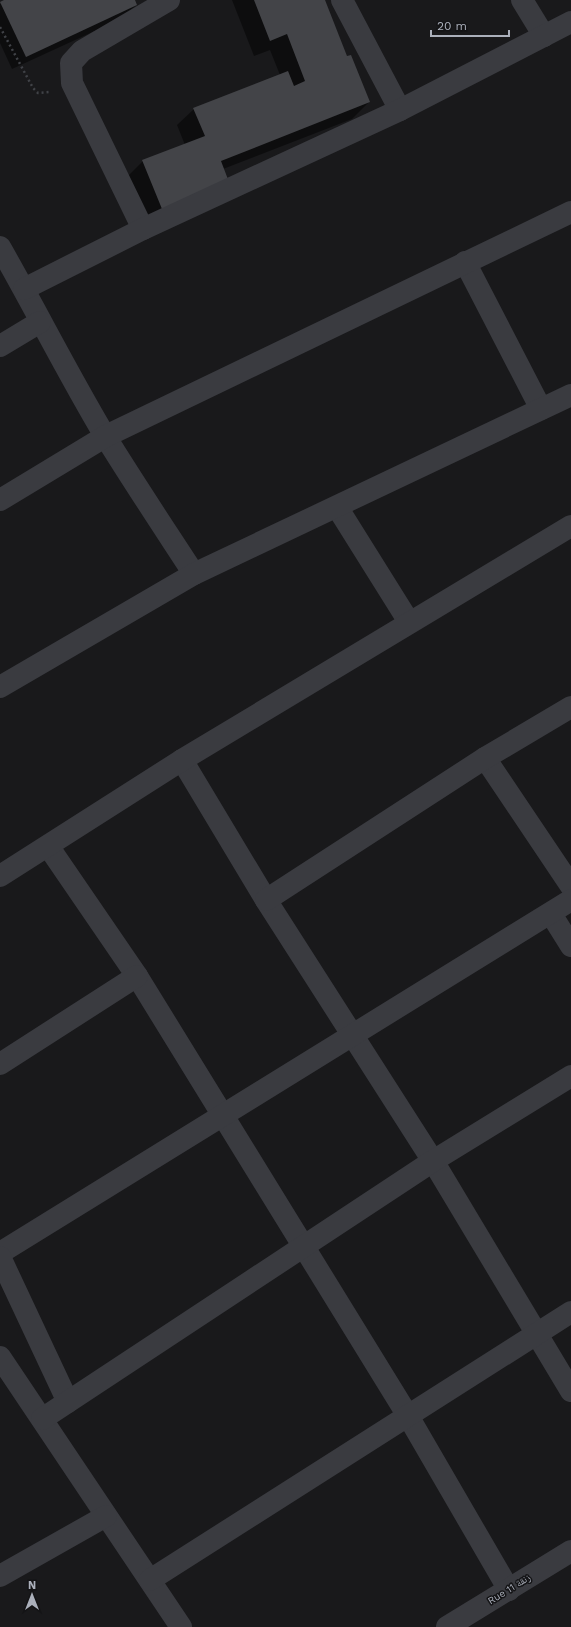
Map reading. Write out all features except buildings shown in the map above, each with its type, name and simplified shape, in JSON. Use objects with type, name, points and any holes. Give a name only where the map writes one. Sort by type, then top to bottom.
[{"type":"street","points":[[144,229],[72,83],[71,63],[82,51],[168,0]]},
{"type":"street","points":[[342,0],[400,110]]},
{"type":"street","points":[[522,0],[544,36]]},
{"type":"street","points":[[24,289],[144,229],[400,110],[571,22]]},
{"type":"street","points":[[0,500],[106,436],[571,212]]},
{"type":"street","points":[[0,247],[24,289],[40,322],[106,436],[194,574]]},
{"type":"street","points":[[465,262],[541,409]]},
{"type":"street","points":[[0,346],[40,322]]},
{"type":"street","points":[[0,687],[194,574],[571,395]]},
{"type":"street","points":[[337,507],[409,622]]},
{"type":"street","points":[[0,876],[182,760],[409,622],[571,526]]},
{"type":"street","points":[[266,900],[485,758],[571,707]]},
{"type":"street","points":[[485,758],[571,886]]},
{"type":"street","points":[[182,760],[266,900],[433,1161],[571,1391]]},
{"type":"street","points":[[48,846],[137,976],[408,1416],[509,1590]]},
{"type":"street","points":[[0,1253],[223,1116],[352,1034],[551,914],[571,900]]},
{"type":"street","points":[[551,914],[571,946]]},
{"type":"street","points":[[0,1064],[137,976]]},
{"type":"street","points":[[42,1419],[433,1161],[571,1076]]},
{"type":"street","points":[[0,1257],[68,1402]]},
{"type":"street","points":[[150,1580],[571,1312]]},
{"type":"street","points":[[0,1357],[181,1627]]},
{"type":"street","points":[[0,1576],[106,1516]]},
{"type":"street","name":"Rue 11 زنقة","points":[[447,1627],[571,1551]]},
{"type":"path","points":[[0,27],[38,93],[45,94],[72,83]]}]
